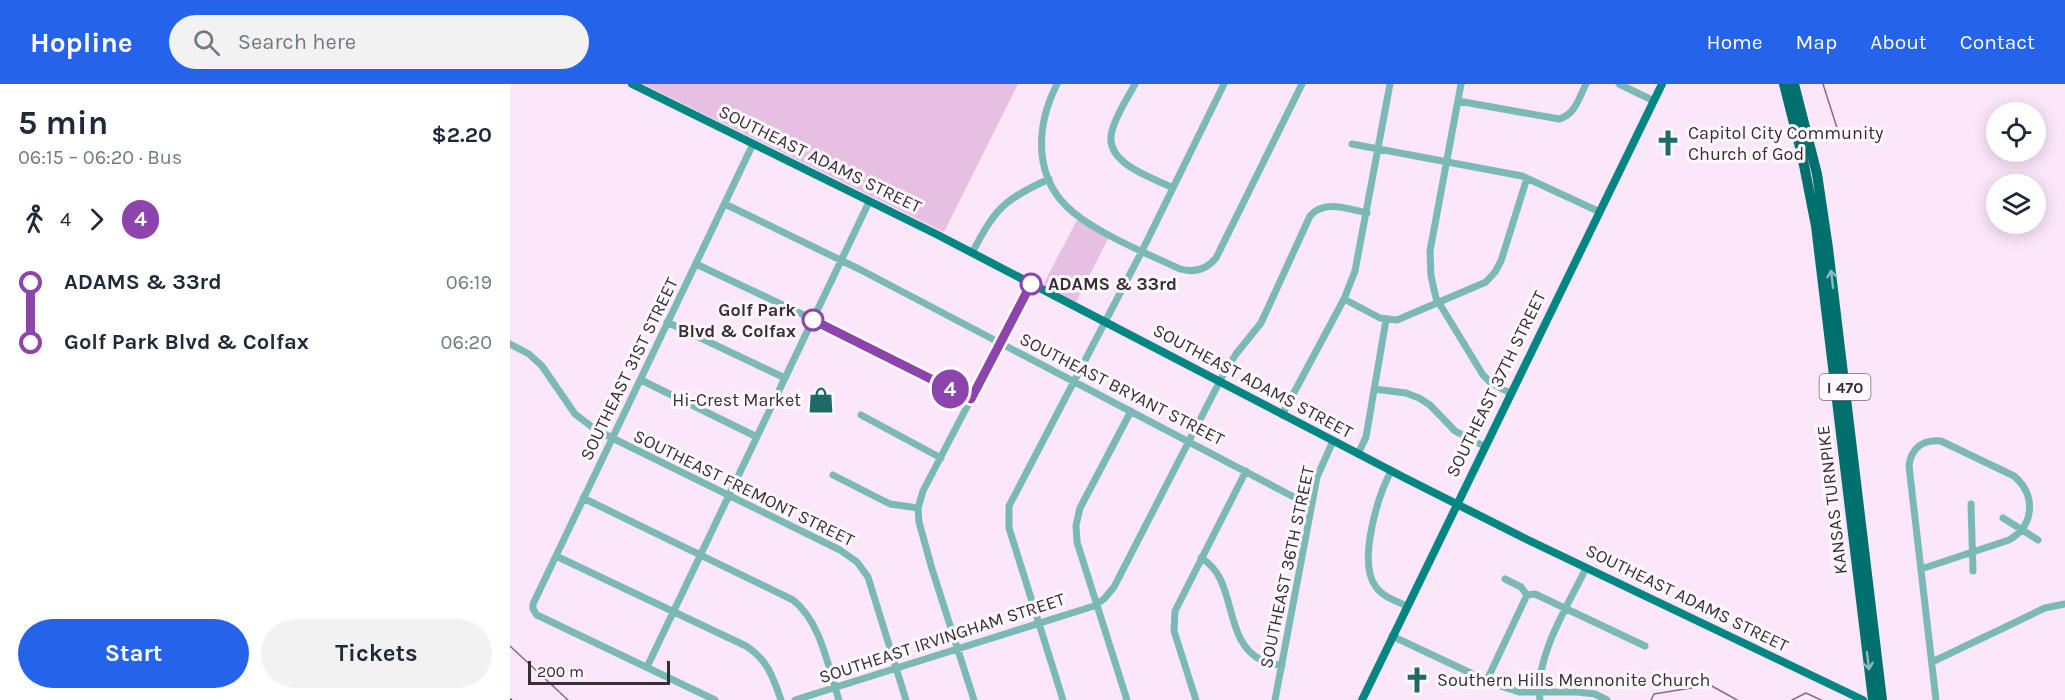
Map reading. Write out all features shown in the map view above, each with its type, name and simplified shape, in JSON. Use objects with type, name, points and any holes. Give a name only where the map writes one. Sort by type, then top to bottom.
[{"type":"highway","name":"KANSAS TURNPIKE","points":[[1784,84],[1804,164],[1816,226],[1878,693]]},
{"type":"highway","name":"KANSAS TURNPIKE","points":[[1794,84],[1817,174],[1827,236],[1878,693],[1873,700]]},
{"type":"main road","name":"SOUTHEAST ADAMS STREET","points":[[632,84],[972,253],[1456,504],[1863,700]]},
{"type":"main road","name":"SOUTHEAST 37TH STREET","points":[[1362,700],[1662,84]]},
{"type":"street","points":[[1057,84],[1044,113],[1041,134],[1042,154],[1049,178],[1059,197],[1075,214],[1142,251],[1189,271],[1200,270],[1216,258],[1302,84]]},
{"type":"street","points":[[1135,84],[1113,129],[1111,138],[1113,149],[1116,156],[1124,163],[1173,188]]},
{"type":"street","points":[[1063,700],[1009,528],[1009,506],[1142,251],[1224,84]]},
{"type":"street","points":[[1282,415],[1344,299],[1355,271],[1390,84]]},
{"type":"street","points":[[1461,84],[1430,257],[1432,282],[1439,303],[1483,375],[1491,383],[1510,393]]},
{"type":"street","points":[[1458,101],[1554,120],[1563,118],[1574,110],[1586,84]]},
{"type":"street","points":[[1619,84],[1654,101]]},
{"type":"street","name":"SOUTHEAST 31ST STREET","points":[[646,667],[537,615],[532,607],[753,144]]},
{"type":"street","points":[[1352,144],[1527,178],[1600,212]]},
{"type":"street","points":[[972,253],[986,227],[1005,203],[1049,178]]},
{"type":"street","points":[[1344,299],[1386,320],[1401,320],[1481,284],[1495,272],[1501,261],[1527,178]]},
{"type":"street","points":[[715,700],[646,667],[869,201]]},
{"type":"street","name":"SOUTHEAST BRYANT STREET","points":[[725,204],[841,261],[1311,506]]},
{"type":"street","points":[[1097,604],[1114,587],[1232,359],[1261,323],[1311,214],[1319,208],[1328,206],[1366,213]]},
{"type":"street","points":[[696,264],[971,399]]},
{"type":"street","points":[[974,700],[932,569],[919,522],[918,508],[921,497],[1031,284]]},
{"type":"street","points":[[1358,454],[1366,437],[1386,320]]},
{"type":"street","points":[[667,322],[785,378]]},
{"type":"street","name":"SOUTHEAST FREMONT STREET","points":[[510,344],[529,354],[542,366],[568,406],[583,421],[612,439],[840,550],[857,562],[871,585],[906,700]]},
{"type":"street","points":[[641,380],[757,437]]},
{"type":"street","points":[[1374,389],[1406,393],[1419,398],[1430,405],[1455,431],[1484,446]]},
{"type":"street","points":[[1127,700],[1077,542],[1077,519],[1080,508],[1131,411]]},
{"type":"street","points":[[861,416],[941,458]]},
{"type":"street","points":[[1921,569],[2009,540],[2021,531],[2027,522],[2031,507],[2027,492],[2020,481],[1944,442],[1934,440],[1925,442],[1914,449],[1910,457],[1909,466],[1936,700]]},
{"type":"street","name":"SOUTHEAST 36TH STREET","points":[[1275,700],[1311,506],[1319,471],[1333,441]]},
{"type":"street","points":[[1196,700],[1173,623],[1177,605],[1246,471]]},
{"type":"street","points":[[1391,471],[1379,499],[1368,554],[1368,569],[1372,582],[1379,591],[1407,606]]},
{"type":"street","points":[[833,475],[890,504],[918,508]]},
{"type":"street","points":[[583,498],[784,594],[804,609],[817,632],[839,700]]},
{"type":"street","points":[[1971,504],[1973,571]]},
{"type":"street","points":[[2003,518],[2038,540]]},
{"type":"street","points":[[556,556],[752,650],[769,669],[781,700]]},
{"type":"street","points":[[1201,558],[1219,575],[1239,635],[1245,646],[1263,661],[1282,666]]},
{"type":"street","points":[[1539,696],[1540,674],[1548,647],[1586,568]]},
{"type":"street","points":[[1505,579],[1521,587],[1527,595]]},
{"type":"street","points":[[1527,595],[1535,594],[1645,646]]},
{"type":"street","points":[[1486,680],[1527,595]]},
{"type":"street","name":"SOUTHEAST IRVINGHAM STREET","points":[[795,700],[1097,604]]},
{"type":"street","points":[[1932,662],[2045,608],[2065,604]]},
{"type":"street","points":[[1392,636],[1486,680],[1519,692],[1539,696],[1577,692],[1594,694],[1606,700]]},
{"type":"shaded area","points":[[643,84],[1018,84],[944,232]]},
{"type":"shaded area","points":[[1077,220],[1109,237],[1076,302],[1043,285]]},
{"type":"waterway","points":[[1823,84],[1839,134]]},
{"type":"waterway","points":[[510,646],[568,700]]},
{"type":"waterway","points":[[1651,700],[1654,694],[1710,685],[1737,700]]},
{"type":"waterway","points":[[1792,700],[1806,693],[1821,700]]},
{"type":"bus line","name":"4","points":[[813,320],[971,399],[1031,284]]},
{"type":"place","name":"Capitol City Community Church of God","points":[[1668,143]]},
{"type":"place","name":"ADAMS & 33rd","points":[[1031,284]]},
{"type":"place","name":"Golf Park Blvd & Colfax","points":[[813,320]]},
{"type":"place","name":"Hi-Crest Market","points":[[821,400]]},
{"type":"place","name":"Southern Hills Mennonite Church","points":[[1417,680]]}]
